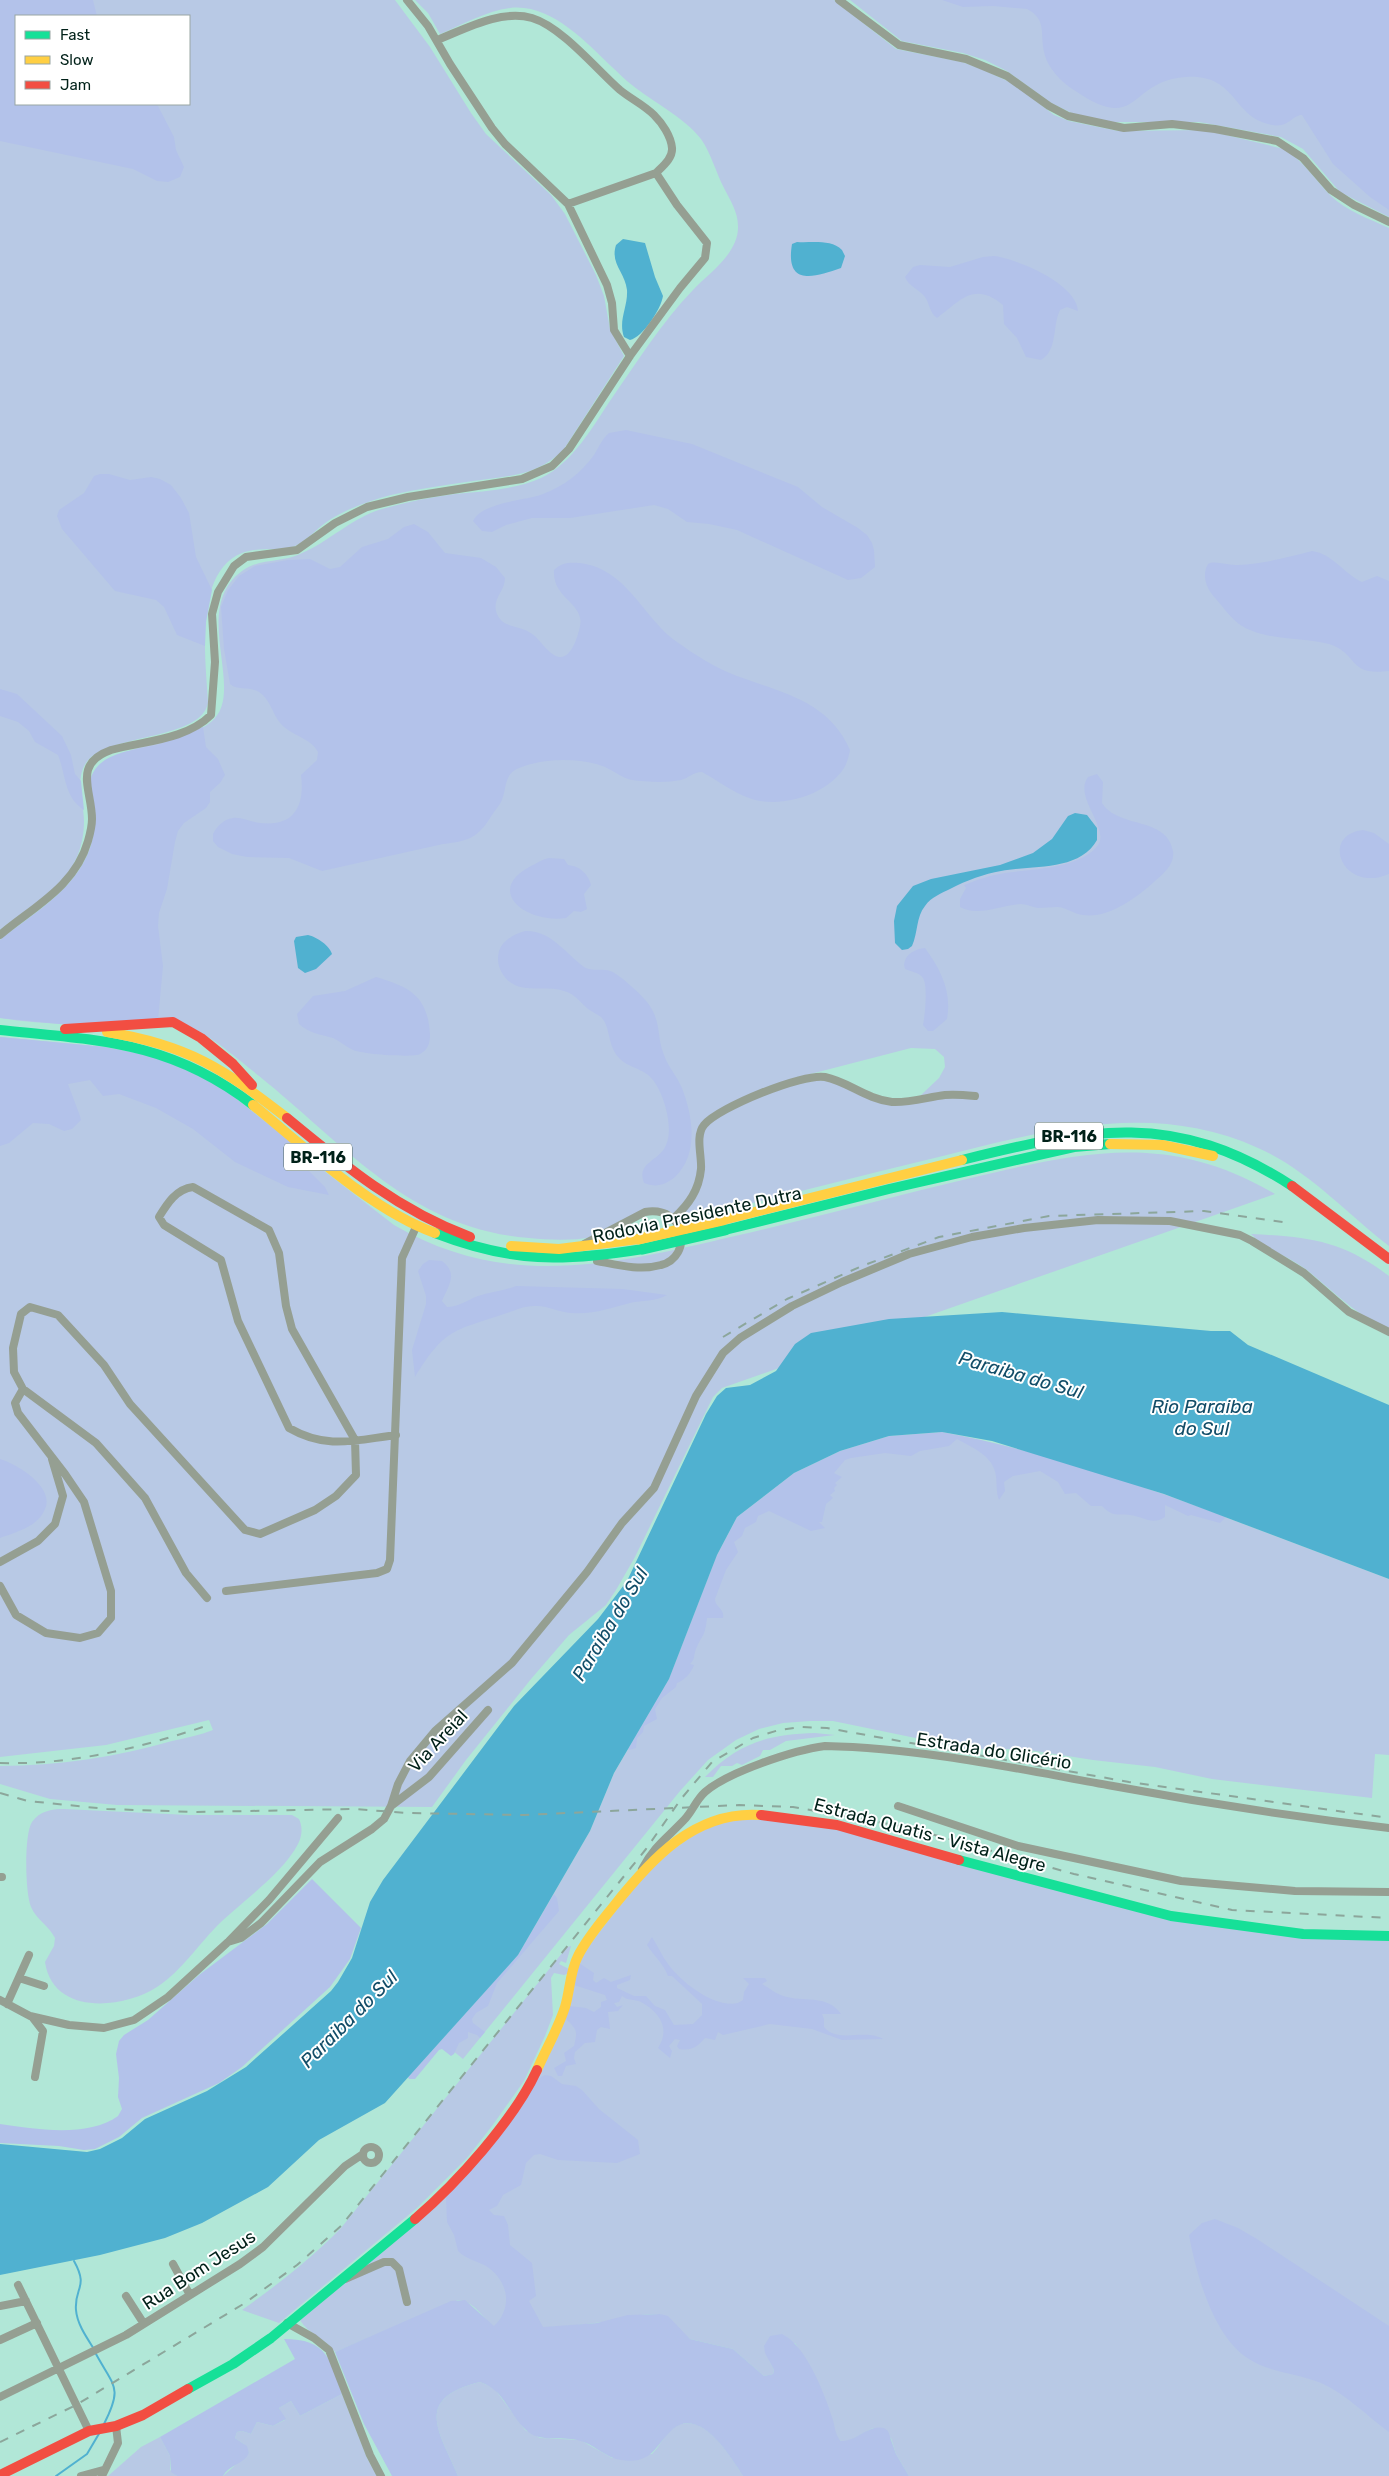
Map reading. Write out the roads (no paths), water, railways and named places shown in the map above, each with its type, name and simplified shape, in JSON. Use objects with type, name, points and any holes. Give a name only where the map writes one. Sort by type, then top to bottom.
[{"type":"main road","name":"Rodovia Presidente Dutra","points":[[0,1022],[134,1036],[164,1044],[212,1064],[275,1109],[382,1193],[422,1218],[487,1243],[578,1253]]},
{"type":"main road","points":[[65,1029],[173,1022],[201,1038],[233,1064],[275,1109]]},
{"type":"main road","name":"Rodovia Presidente Dutra","points":[[0,1030],[101,1039],[142,1048],[192,1066],[228,1086],[366,1195],[416,1227],[454,1242],[500,1254],[529,1258],[641,1244],[1056,1150],[1095,1144],[1151,1144],[1208,1154],[1251,1171],[1277,1186],[1389,1270]]},
{"type":"main road","name":"Rodovia Presidente Dutra","points":[[724,1225],[1019,1146],[1065,1136],[1126,1131],[1187,1139],[1230,1153],[1262,1168],[1291,1185],[1389,1259]]},
{"type":"main road","name":"Estrada Quatis - Vista Alegre","points":[[0,2476],[91,2430],[114,2427],[150,2411],[219,2373],[261,2345],[340,2281],[450,2186],[486,2145],[514,2108],[536,2073],[562,2014],[577,1957],[592,1934],[640,1873],[676,1841],[708,1822],[726,1816],[744,1814],[785,1816],[837,1825],[897,1844],[1171,1916],[1294,1933],[1389,1936]]},
{"type":"street","points":[[407,0],[419,13],[437,40],[450,64],[492,128],[505,144],[568,204],[609,290],[614,330],[630,356]]},
{"type":"street","points":[[839,0],[899,45],[966,59],[998,72],[1022,85],[1049,106],[1068,116],[1124,128],[1172,124],[1215,129],[1277,141],[1303,158],[1337,194],[1389,222]]},
{"type":"street","points":[[437,40],[490,20],[504,17],[519,16],[542,22],[596,64],[621,90],[653,114],[662,124],[670,140],[671,154],[656,173],[568,204]]},
{"type":"street","points":[[0,935],[46,901],[65,883],[76,869],[86,848],[91,828],[92,818],[86,777],[93,761],[102,753],[111,750],[181,732],[201,723],[211,715],[215,662],[212,614],[223,582],[239,560],[256,554],[297,550],[335,523],[366,507],[408,496],[522,479],[544,470],[560,459],[569,449],[630,356],[707,253],[707,243],[703,236],[677,205],[656,173]]},
{"type":"street","points":[[674,1218],[688,1203],[697,1186],[701,1168],[700,1136],[703,1125],[732,1106],[787,1083],[822,1076],[836,1080],[868,1096],[895,1102],[952,1095],[975,1096]]},
{"type":"street","points":[[207,1598],[186,1573],[153,1512],[133,1484],[96,1443],[24,1389],[14,1372],[13,1348],[21,1314],[30,1308],[58,1316],[104,1365],[130,1404],[245,1530],[260,1534],[315,1510],[336,1496],[356,1475],[355,1440],[292,1329],[286,1306],[279,1252],[269,1230],[193,1187],[184,1188],[169,1201],[159,1217],[164,1225],[221,1260],[238,1322],[289,1428],[302,1435],[331,1443],[355,1440],[396,1435]]},
{"type":"street","points":[[645,1212],[662,1212],[674,1218],[680,1230],[681,1245],[676,1256],[663,1265],[641,1268],[578,1253],[613,1227],[645,1212]]},
{"type":"street","points":[[228,1942],[241,1938],[261,1923],[320,1862],[372,1829],[384,1819],[391,1806],[400,1779],[415,1755],[435,1731],[512,1663],[587,1572],[622,1523],[654,1488],[696,1396],[723,1353],[740,1338],[792,1306],[908,1254],[981,1236],[1031,1227],[1098,1220],[1170,1221],[1240,1236],[1252,1241],[1304,1273],[1349,1312],[1389,1332]]},
{"type":"street","points":[[226,1591],[377,1574],[387,1569],[390,1560],[402,1258],[416,1227]]},
{"type":"street","points":[[0,1586],[16,1615],[46,1633],[80,1638],[98,1632],[111,1618],[111,1590],[84,1502],[18,1413],[15,1402],[24,1389]]},
{"type":"street","points":[[0,1562],[38,1541],[55,1524],[62,1496],[52,1457]]},
{"type":"street","name":"Via Areial","points":[[391,1806],[429,1777],[488,1710]]},
{"type":"street","name":"Estrada do Glicério","points":[[640,1873],[650,1853],[662,1838],[685,1819],[705,1792],[740,1773],[811,1748],[825,1746],[916,1753],[1278,1814],[1389,1828]]},
{"type":"street","points":[[898,1806],[1018,1846],[1182,1881],[1295,1891],[1389,1892]]},
{"type":"street","points":[[27,2014],[56,2023],[85,2028],[112,2027],[126,2023],[150,2011],[228,1942],[269,1900],[338,1818]]},
{"type":"street","points":[[29,1955],[19,1978],[4,2002],[35,2019],[43,2031],[35,2077]]},
{"type":"street","points":[[19,1978],[44,1986]]},
{"type":"street","name":"Rua Bom Jesus","points":[[0,2397],[104,2347],[144,2324],[263,2247],[345,2166],[363,2154]]},
{"type":"street","points":[[340,2281],[384,2262],[392,2262],[398,2269],[407,2302]]},
{"type":"street","points":[[173,2264],[190,2295]]},
{"type":"street","points":[[18,2285],[58,2368],[91,2430]]},
{"type":"street","points":[[126,2296],[144,2324]]},
{"type":"street","points":[[0,2306],[26,2301]]},
{"type":"street","points":[[0,2340],[37,2323]]},
{"type":"street","points":[[287,2323],[298,2331],[314,2338],[329,2350],[370,2455],[381,2476]]},
{"type":"street","points":[[81,2476],[102,2473],[118,2443],[114,2427]]},
{"type":"water","points":[[623,239],[645,243],[663,296],[662,302],[651,322],[640,334],[630,340],[624,337],[622,331],[627,290],[615,258],[616,245]]},
{"type":"water","points":[[797,242],[821,242],[838,247],[845,256],[841,268],[811,276],[803,276],[797,273],[791,258],[792,244]]},
{"type":"water","points":[[1075,813],[1087,815],[1097,828],[1097,840],[1079,858],[1054,865],[995,872],[956,886],[927,903],[920,915],[912,946],[902,950],[895,943],[894,921],[897,906],[913,886],[931,879],[1000,865],[1033,853],[1052,839],[1068,816]]},
{"type":"water","points":[[308,935],[323,942],[332,954],[316,969],[305,973],[298,968],[294,941],[296,937]]},
{"type":"water","name":"Rio Paraiba do Sul","points":[[1002,1312],[1211,1331],[1230,1331],[1248,1345],[1389,1405],[1389,1579],[1164,1494],[992,1441],[942,1432],[889,1436],[840,1451],[794,1473],[737,1517],[717,1555],[669,1679],[614,1773],[590,1831],[518,1955],[385,2103],[319,2140],[268,2187],[202,2223],[165,2238],[100,2255],[0,2275],[0,2144],[87,2152],[100,2149],[122,2138],[145,2119],[207,2091],[246,2067],[331,1991],[352,1958],[370,1902],[383,1880],[514,1706],[598,1619],[627,1581],[706,1414],[717,1396],[726,1388],[750,1385],[776,1371],[795,1344],[811,1333],[889,1319]]},
{"type":"waterway","points":[[74,2261],[81,2282],[76,2302],[78,2320],[94,2349]]},
{"type":"waterway","points":[[96,2354],[111,2381],[115,2394],[110,2412],[104,2424]]},
{"type":"waterway","points":[[56,2476],[87,2454],[100,2432]]},
{"type":"railway","points":[[723,1337],[787,1299],[862,1266],[939,1237],[1049,1216],[1204,1211],[1283,1222]]},
{"type":"railway","points":[[0,1763],[27,1763],[80,1758],[132,1748],[209,1725]]},
{"type":"railway","points":[[0,2442],[76,2405],[245,2303],[297,2265],[341,2226],[646,1849],[681,1799],[712,1762],[753,1738],[779,1730],[800,1727],[827,1728],[1129,1782],[1389,1818]]},
{"type":"railway","points":[[0,1793],[28,1801],[107,1809],[197,1812],[354,1809],[407,1813],[524,1815],[739,1805],[793,1807],[906,1827],[1074,1874],[1232,1910],[1389,1918]]},
{"type":"water label","name":"Paraiba do Sul","points":[[1021,1375]]},
{"type":"water label","name":"Paraiba do Sul","points":[[610,1624]]},
{"type":"water label","name":"Paraiba do Sul","points":[[349,2019]]}]
